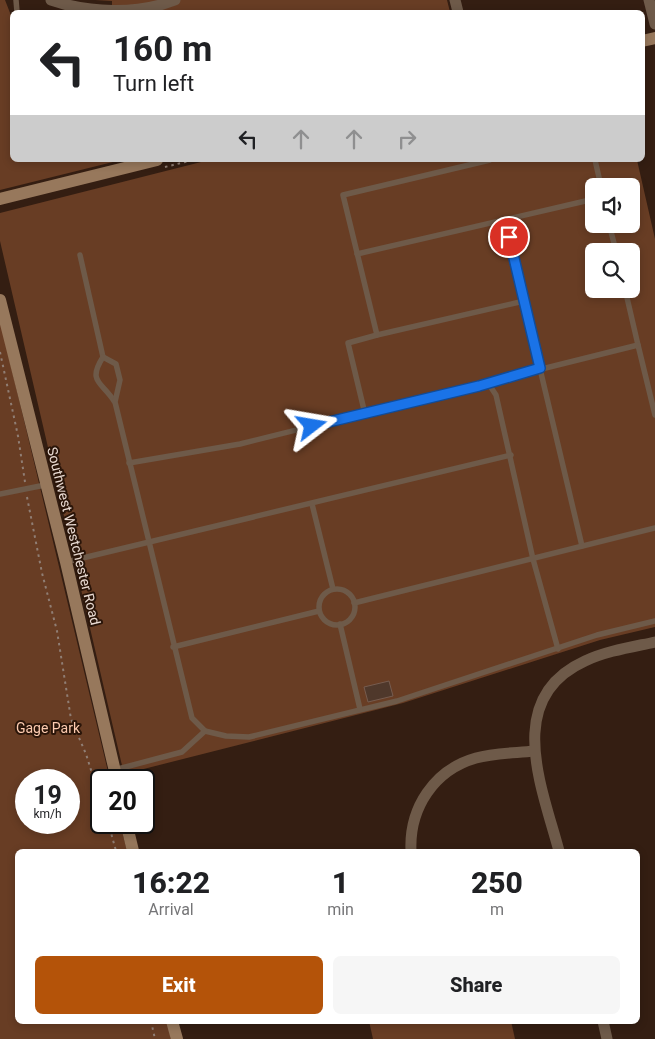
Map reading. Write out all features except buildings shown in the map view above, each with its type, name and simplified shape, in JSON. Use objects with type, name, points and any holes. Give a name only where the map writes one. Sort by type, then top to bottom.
[{"type":"street","points":[[51,0],[72,10],[155,8],[175,0]]},
{"type":"street","points":[[649,0],[655,24]]},
{"type":"street","points":[[0,198],[149,162]]},
{"type":"street","name":"Southwest Westchester Road","points":[[0,300],[66,562],[114,769]]},
{"type":"street","points":[[558,849],[534,751],[535,722],[542,702],[552,687],[573,667],[602,654],[655,642]]},
{"type":"street","points":[[411,849],[412,825],[421,801],[429,788],[445,773],[477,758],[534,751]]},
{"type":"street","points":[[129,834],[133,849]]},
{"type":"street","points":[[173,1024],[176,1039]]},
{"type":"street","points":[[604,1024],[607,1039]]},
{"type":"lane","points":[[377,335],[343,195],[482,162]]},
{"type":"lane","points":[[595,162],[599,178]]},
{"type":"lane","points":[[357,254],[585,201]]},
{"type":"lane","points":[[505,220],[582,546]]},
{"type":"lane","points":[[80,255],[103,357],[95,375],[99,384],[115,402]]},
{"type":"lane","points":[[627,298],[655,415]]},
{"type":"lane","points":[[365,414],[348,343],[524,301]]},
{"type":"lane","points":[[129,463],[184,452],[207,451],[365,414],[540,368],[638,345]]},
{"type":"lane","points":[[103,357],[116,364],[120,373],[115,402],[129,463],[192,718],[205,731],[226,736],[249,738],[360,708],[397,701],[558,650],[597,635],[655,621]]},
{"type":"lane","points":[[488,383],[496,395],[533,559],[558,650]]},
{"type":"lane","points":[[66,562],[511,455]]},
{"type":"lane","points":[[0,494],[45,484]]},
{"type":"lane","points":[[312,504],[333,589]]},
{"type":"lane","points":[[354,603],[655,528]]},
{"type":"lane","points":[[333,589],[346,592],[354,603],[352,616],[340,624],[327,622],[319,611],[321,597],[333,589]]},
{"type":"lane","points":[[173,647],[319,611]]},
{"type":"lane","points":[[340,624],[360,708]]},
{"type":"lane","points":[[132,769],[182,752],[205,731]]},
{"type":"path","points":[[0,352],[18,436],[42,573],[57,631],[71,719],[91,769]]},
{"type":"path","points":[[111,834],[115,849]]},
{"type":"path","points":[[152,1024],[155,1039]]},
{"type":"green space","points":[[0,0],[5,0],[10,13],[10,162],[113,162],[0,190]]},
{"type":"green space","points":[[95,0],[447,0],[450,10],[112,10],[112,1]]},
{"type":"green space","points":[[201,162],[637,162],[655,239],[655,627],[600,640],[403,703],[144,769],[123,769],[0,241],[0,213]]},
{"type":"green space","name":"Gage Park","points":[[0,320],[107,769],[90,769],[90,834],[123,834],[126,849],[15,849],[15,1024],[168,1024],[171,1039],[0,1039]]},
{"type":"green space","points":[[370,1024],[512,1024],[515,1039],[373,1039]]},
{"type":"route","points":[[312,426],[479,386],[540,368],[509,237]]}]
